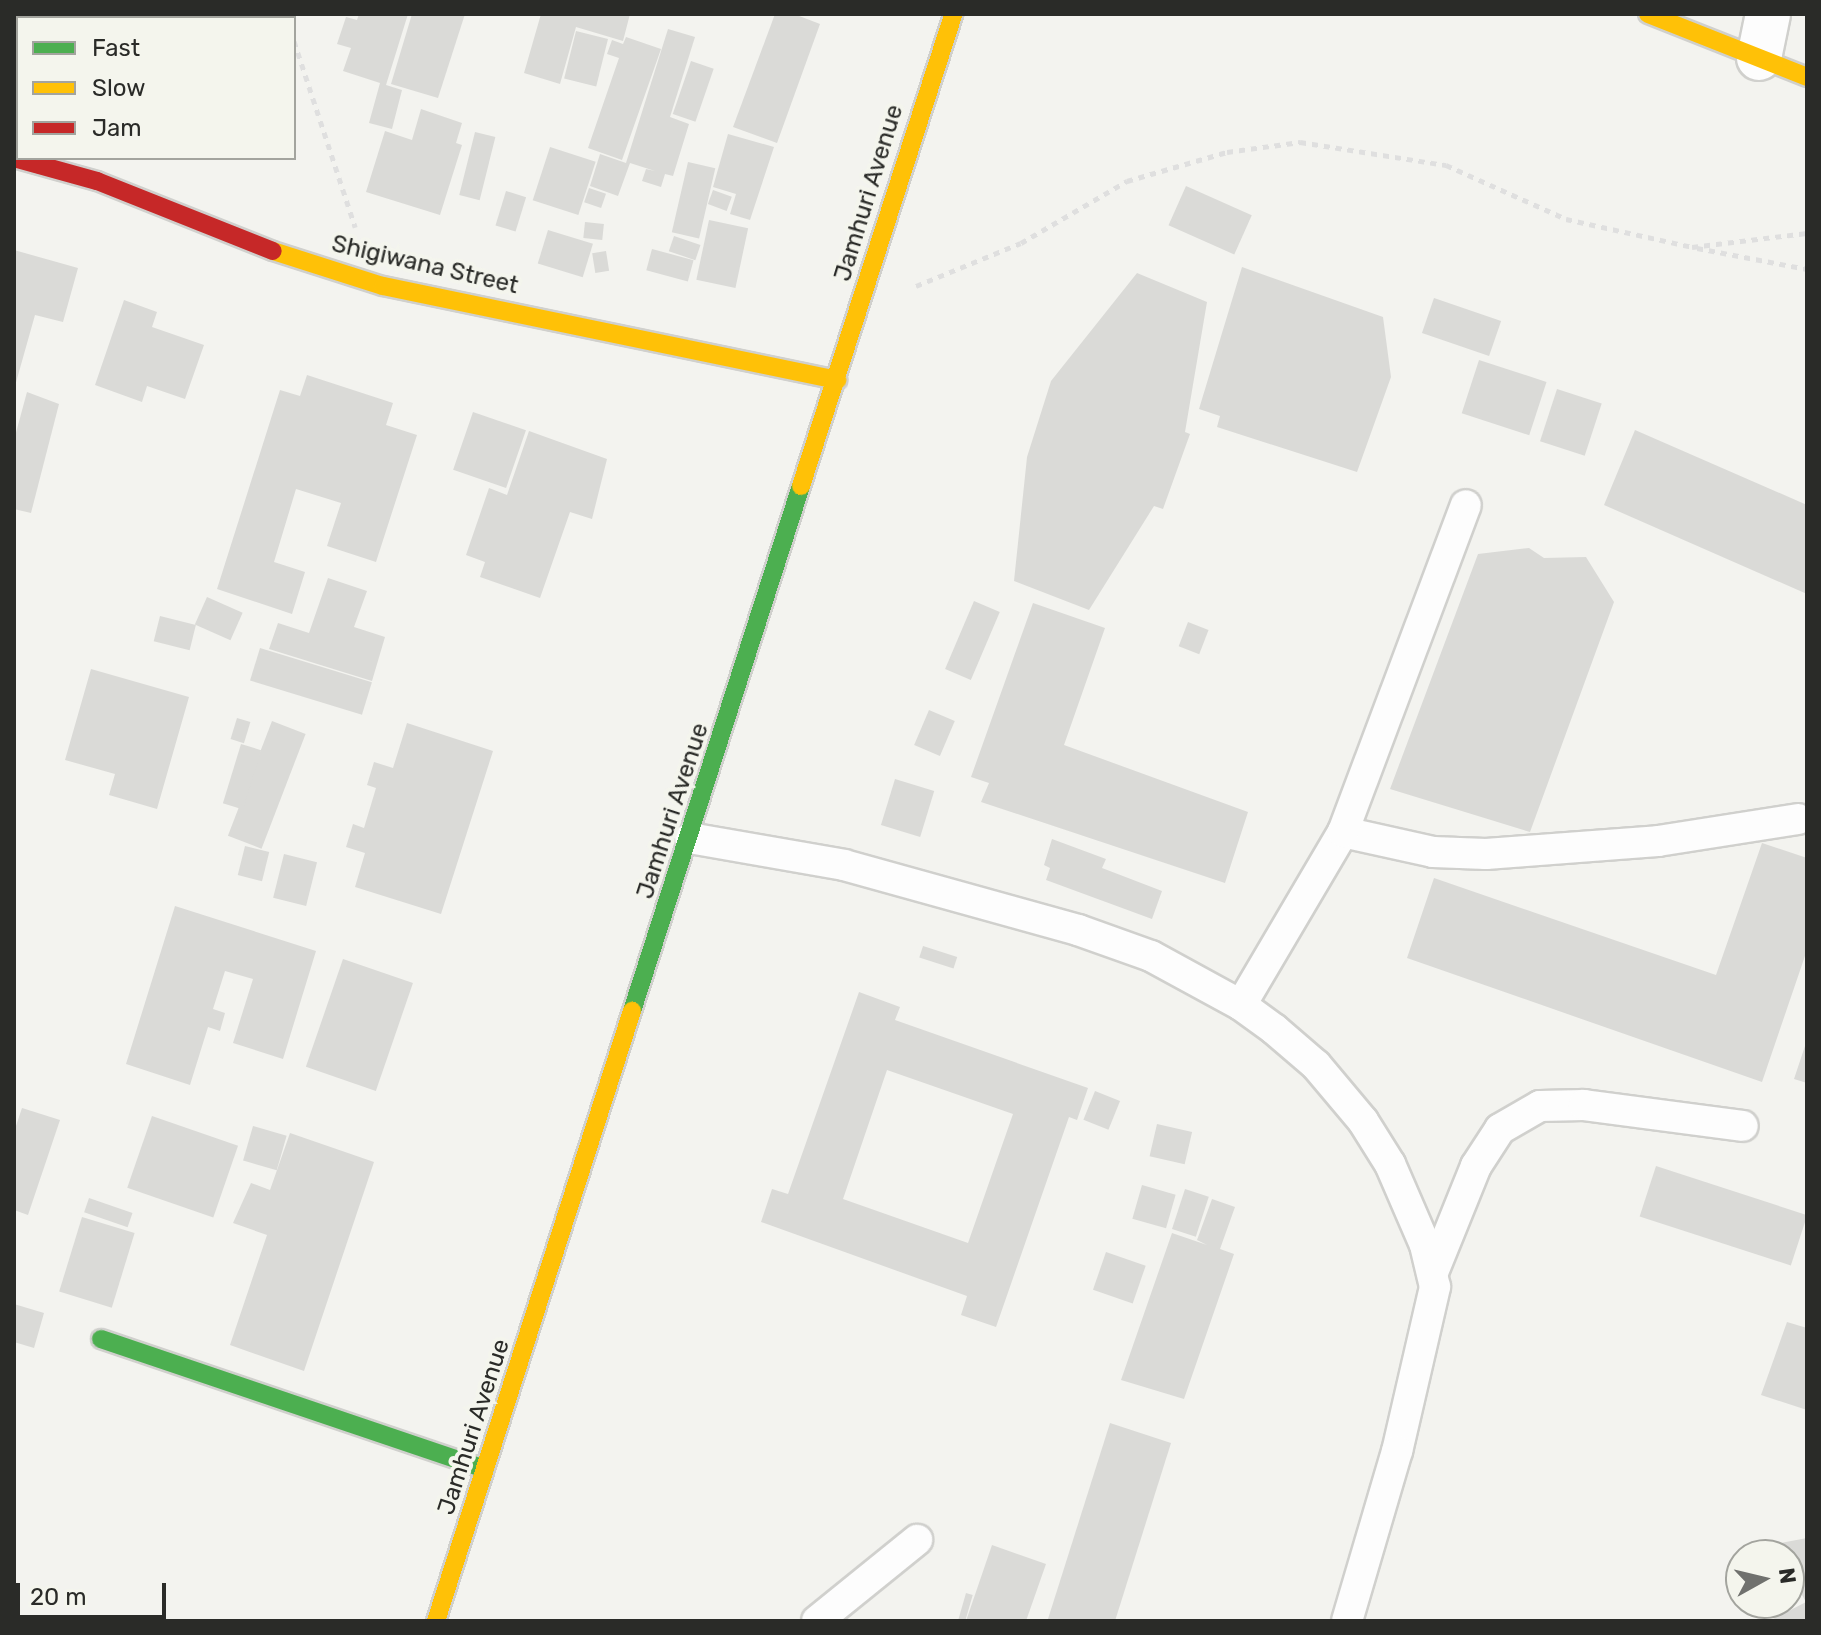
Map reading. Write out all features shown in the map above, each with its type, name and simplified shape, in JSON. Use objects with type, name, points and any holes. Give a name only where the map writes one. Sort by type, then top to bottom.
[{"type":"street","name":"Jamhuri Avenue","points":[[436,1621],[953,14]]},
{"type":"street","points":[[1648,14],[1807,77]]},
{"type":"street","points":[[1759,58],[1768,14]]},
{"type":"street","name":"Shigiwana Street","points":[[21,160],[97,181],[264,248],[383,286],[837,380]]},
{"type":"street","points":[[101,1339],[485,1469]]},
{"type":"lane","points":[[1241,1005],[1343,832],[1466,505]]},
{"type":"lane","points":[[1343,832],[1433,852],[1486,854],[1658,841],[1798,819]]},
{"type":"lane","points":[[690,838],[844,865],[1078,930],[1151,956],[1241,1005],[1316,1065],[1363,1121],[1390,1164],[1434,1270]]},
{"type":"lane","points":[[1347,1621],[1397,1451],[1434,1299],[1434,1270],[1476,1166],[1500,1129],[1540,1106],[1584,1105],[1743,1126]]},
{"type":"lane","points":[[817,1621],[917,1540]]},
{"type":"path","points":[[296,47],[334,155],[344,200],[383,286]]},
{"type":"path","points":[[859,309],[1021,243],[1127,181],[1227,152],[1300,142],[1446,165],[1566,219],[1807,269]]},
{"type":"path","points":[[1692,247],[1807,233]]},
{"type":"building","points":[[359,14],[408,14],[386,85],[402,90],[392,129],[369,123],[380,83],[343,71],[351,48],[337,44],[346,17],[357,20]]},
{"type":"building","points":[[412,14],[465,14],[438,98],[391,84]]},
{"type":"building","points":[[541,14],[630,14],[623,41],[576,27],[560,84],[524,73]]},
{"type":"building","points":[[775,14],[794,14],[820,24],[777,143],[733,127]]},
{"type":"building","points":[[668,29],[695,37],[670,117],[689,124],[673,176],[665,174],[661,187],[642,181],[646,169],[655,171],[630,163],[618,196],[590,186],[600,154],[626,163]]},
{"type":"building","points":[[576,31],[608,39],[596,87],[564,79]]},
{"type":"building","points":[[626,37],[661,49],[622,160],[588,148],[619,58],[607,54],[612,40],[623,44]]},
{"type":"building","points":[[691,61],[714,69],[695,122],[673,114]]},
{"type":"building","points":[[421,109],[462,123],[456,143],[462,145],[440,215],[366,192],[385,131],[412,140]]},
{"type":"building","points":[[475,132],[495,137],[480,200],[459,195]]},
{"type":"building","points":[[728,134],[774,147],[750,220],[730,214],[736,194],[713,187]]},
{"type":"building","points":[[550,147],[596,162],[578,215],[533,200]]},
{"type":"building","points":[[688,162],[715,168],[699,238],[672,232]]},
{"type":"building","points":[[1186,186],[1252,215],[1234,255],[1169,225]]},
{"type":"building","points":[[589,188],[606,194],[601,208],[584,202]]},
{"type":"building","points":[[713,190],[732,197],[727,211],[708,204]]},
{"type":"building","points":[[506,191],[526,197],[516,232],[495,225]]},
{"type":"building","points":[[709,220],[748,228],[735,288],[696,280]]},
{"type":"building","points":[[585,222],[604,224],[602,240],[583,238]]},
{"type":"building","points":[[548,230],[593,244],[583,277],[538,263]]},
{"type":"building","points":[[674,236],[700,245],[695,260],[669,251]]},
{"type":"building","points":[[652,249],[694,260],[688,281],[646,270]]},
{"type":"building","points":[[14,250],[78,268],[63,322],[35,315],[15,386]]},
{"type":"building","points":[[606,251],[609,271],[595,273],[592,253]]},
{"type":"building","points":[[1242,267],[1383,317],[1391,377],[1357,472],[1217,427],[1220,416],[1199,409]]},
{"type":"building","points":[[1137,273],[1207,302],[1185,432],[1190,434],[1163,509],[1154,506],[1089,610],[1014,581],[1027,457],[1051,381]]},
{"type":"building","points":[[1434,298],[1501,321],[1489,356],[1422,333]]},
{"type":"building","points":[[124,300],[157,312],[152,327],[204,345],[185,399],[147,386],[142,402],[95,385]]},
{"type":"building","points":[[1479,360],[1547,382],[1529,435],[1462,413]]},
{"type":"building","points":[[307,375],[393,403],[386,425],[417,435],[376,562],[327,546],[341,503],[296,489],[274,562],[305,572],[292,614],[217,589],[280,390],[300,396]]},
{"type":"building","points":[[1557,389],[1602,404],[1585,456],[1540,441]]},
{"type":"building","points":[[27,392],[59,404],[31,513],[14,509],[14,440]]},
{"type":"building","points":[[473,412],[526,430],[506,488],[453,470]]},
{"type":"building","points":[[1635,430],[1807,505],[1807,594],[1604,505]]},
{"type":"building","points":[[529,431],[607,459],[592,519],[570,512],[540,598],[480,577],[485,562],[466,555],[489,488],[507,495]]},
{"type":"building","points":[[1529,548],[1544,558],[1586,557],[1614,602],[1530,832],[1390,789],[1478,554]]},
{"type":"building","points":[[328,578],[367,591],[354,627],[385,637],[372,681],[269,649],[278,623],[309,633]]},
{"type":"building","points":[[207,597],[243,613],[230,640],[195,624]]},
{"type":"building","points":[[974,601],[1000,612],[971,680],[945,669]]},
{"type":"building","points":[[1033,603],[1105,628],[1064,745],[1248,812],[1225,883],[981,802],[989,783],[971,777]]},
{"type":"building","points":[[160,616],[196,625],[190,650],[154,641]]},
{"type":"building","points":[[1188,622],[1209,630],[1199,654],[1179,646]]},
{"type":"building","points":[[260,648],[372,682],[362,715],[250,681]]},
{"type":"building","points":[[91,669],[189,697],[157,809],[109,795],[115,774],[65,760]]},
{"type":"building","points":[[929,710],[955,721],[940,756],[914,745]]},
{"type":"building","points":[[237,718],[250,722],[244,743],[231,739]]},
{"type":"building","points":[[272,721],[306,734],[262,849],[228,836]]},
{"type":"building","points":[[407,723],[493,751],[441,914],[355,887],[365,853],[346,847],[353,824],[364,828],[376,788],[367,785],[374,762],[393,768]]},
{"type":"building","points":[[241,744],[261,750],[243,809],[223,803]]},
{"type":"building","points":[[895,779],[934,791],[920,837],[881,825]]},
{"type":"building","points":[[1052,839],[1106,859],[1102,868],[1162,891],[1152,919],[1046,880],[1050,868],[1044,865]]},
{"type":"building","points":[[1762,843],[1807,858],[1807,950],[1762,1082],[1407,958],[1434,878],[1716,975]]},
{"type":"building","points":[[245,846],[269,852],[262,881],[238,875]]},
{"type":"building","points":[[284,854],[317,862],[306,906],[273,898]]},
{"type":"building","points":[[175,906],[316,951],[283,1059],[233,1043],[253,979],[225,971],[213,1009],[225,1013],[220,1031],[208,1027],[190,1085],[126,1064]]},
{"type":"building","points":[[923,946],[957,957],[954,969],[919,957]]},
{"type":"building","points":[[343,959],[413,983],[376,1091],[306,1067]]},
{"type":"building","points":[[859,992],[900,1007],[895,1020],[1088,1088],[1077,1120],[1069,1117],[996,1327],[961,1315],[967,1296],[761,1222],[772,1189],[788,1194]],"holes":[[[887,1070],[1013,1114],[968,1243],[843,1199]]]},
{"type":"building","points":[[1807,1043],[1807,1083],[1794,1079]]},
{"type":"building","points":[[1095,1091],[1120,1101],[1108,1130],[1083,1120]]},
{"type":"building","points":[[22,1108],[60,1120],[28,1215],[14,1210],[14,1132]]},
{"type":"building","points":[[152,1116],[238,1146],[213,1217],[127,1188]]},
{"type":"building","points":[[1157,1124],[1192,1132],[1185,1164],[1150,1156]]},
{"type":"building","points":[[253,1126],[287,1136],[277,1170],[243,1161]]},
{"type":"building","points":[[290,1133],[374,1162],[304,1371],[230,1345],[267,1235],[233,1223],[251,1183],[270,1190]]},
{"type":"building","points":[[1656,1166],[1807,1215],[1791,1266],[1640,1216]]},
{"type":"building","points":[[1142,1185],[1176,1195],[1166,1228],[1132,1219]]},
{"type":"building","points":[[1185,1189],[1209,1197],[1196,1237],[1172,1229]]},
{"type":"building","points":[[89,1198],[132,1213],[128,1227],[84,1212]]},
{"type":"building","points":[[1212,1199],[1235,1207],[1220,1249],[1234,1254],[1184,1399],[1121,1380],[1172,1233],[1207,1245],[1197,1240]]},
{"type":"building","points":[[82,1217],[135,1233],[112,1308],[59,1292]]},
{"type":"building","points":[[1106,1252],[1146,1266],[1133,1303],[1093,1290]]},
{"type":"building","points":[[14,1304],[44,1313],[34,1348],[14,1342]]},
{"type":"building","points":[[1787,1322],[1807,1328],[1807,1410],[1761,1395]]},
{"type":"building","points":[[1110,1423],[1171,1443],[1115,1621],[1053,1621],[1048,1619]]},
{"type":"building","points":[[1807,1538],[1807,1621],[1769,1621],[1805,1619],[1805,1539],[1802,1539]]},
{"type":"building","points":[[992,1545],[1046,1564],[1026,1621],[966,1621]]},
{"type":"building","points":[[966,1593],[973,1595],[965,1621],[958,1621]]},
{"type":"traffic: fast","points":[[632,1011],[801,486]]},
{"type":"traffic: fast","points":[[101,1339],[485,1469]]},
{"type":"traffic: slow","points":[[801,486],[953,14]]},
{"type":"traffic: slow","points":[[1648,14],[1807,77]]},
{"type":"traffic: slow","points":[[273,251],[383,286],[837,380]]},
{"type":"traffic: slow","points":[[436,1621],[632,1011]]},
{"type":"traffic: jam","points":[[21,160],[97,181],[273,251]]}]
